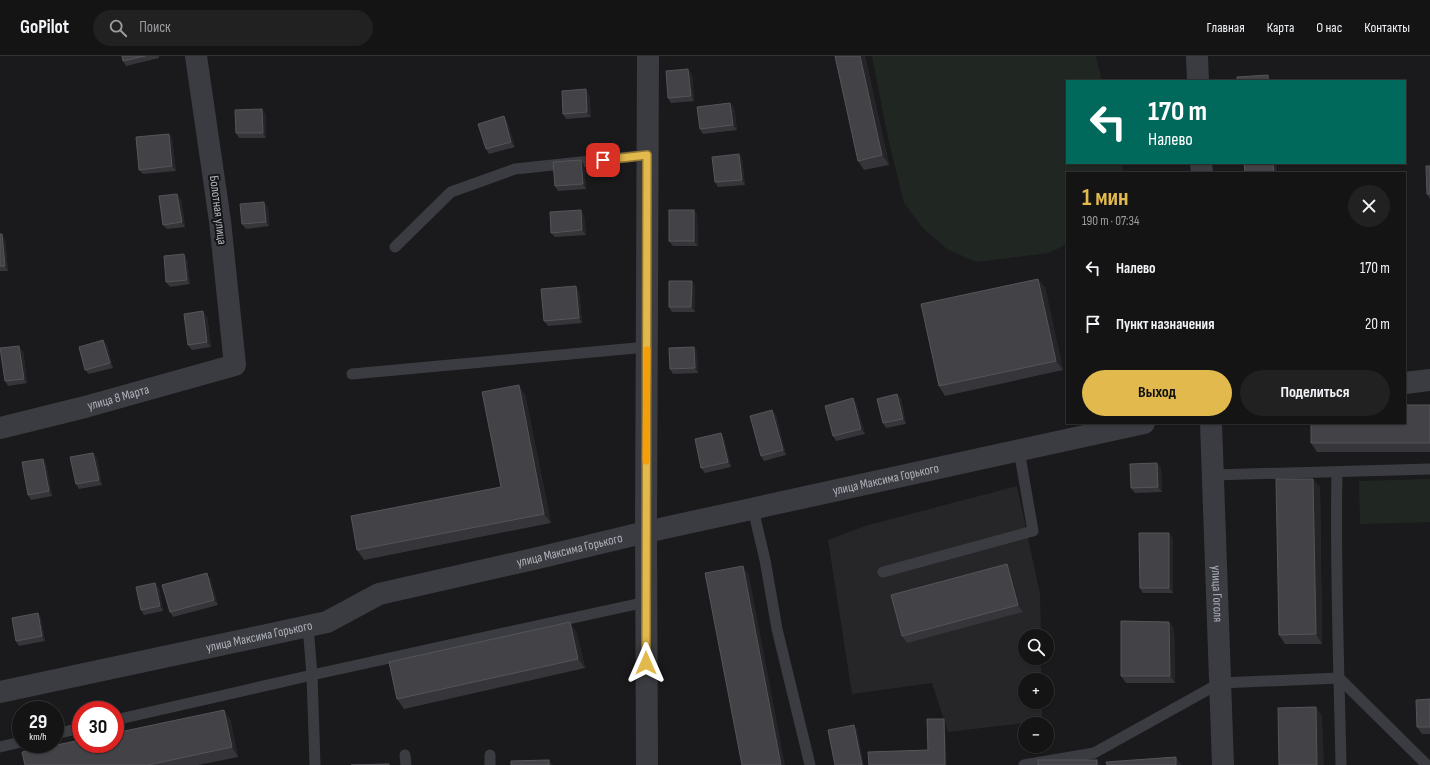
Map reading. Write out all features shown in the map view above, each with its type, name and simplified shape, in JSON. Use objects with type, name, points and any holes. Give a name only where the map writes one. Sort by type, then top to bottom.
[{"type":"street","name":"Болотная улица","points":[[196,56],[220,221],[235,365]]},
{"type":"street","points":[[647,765],[646,532],[648,56]]},
{"type":"street","points":[[1197,56],[1198,80]]},
{"type":"street","name":"улица 8 Марта","points":[[0,428],[85,407],[235,365]]},
{"type":"street","points":[[1406,383],[1430,380]]},
{"type":"street","name":"улица Максима Горького","points":[[0,692],[327,622],[378,594],[646,532],[1139,424]]},
{"type":"street","name":"улица Гоголя","points":[[1211,424],[1223,765]]},
{"type":"lane","points":[[395,247],[451,192],[515,169],[647,155]]},
{"type":"lane","points":[[352,374],[647,347]]},
{"type":"lane","points":[[882,572],[1033,531],[1019,450]]},
{"type":"lane","points":[[1213,475],[1430,469]]},
{"type":"lane","points":[[1337,472],[1336,545],[1341,765]]},
{"type":"lane","points":[[753,509],[765,560],[777,629],[810,765]]},
{"type":"lane","points":[[124,718],[646,602]]},
{"type":"lane","points":[[308,626],[312,675],[314,765]]},
{"type":"lane","points":[[1024,765],[1094,753],[1220,683],[1339,678],[1427,765]]},
{"type":"lane","points":[[0,747],[12,744]]},
{"type":"shaded area","points":[[872,56],[1096,56],[1102,80],[1066,80],[1066,164],[1121,164],[1124,172],[1066,172],[1066,244],[1049,253],[976,262],[947,249],[923,228],[904,203],[888,138]]},
{"type":"shaded area","points":[[1430,479],[1430,522],[1360,524],[1359,481]]},
{"type":"shaded area","points":[[1017,486],[1040,594],[1041,629],[1018,629],[1018,665],[1041,665],[1041,673],[1018,673],[1018,709],[1042,709],[1042,717],[1018,717],[1018,724],[948,732],[932,683],[852,694],[828,540],[865,526]]},
{"type":"building","points":[[122,56],[145,56],[123,61]]},
{"type":"building","points":[[835,56],[860,56],[882,155],[858,161]]},
{"type":"building","points":[[688,69],[691,96],[668,98],[666,71]]},
{"type":"building","points":[[1268,75],[1268,80],[1237,80],[1237,77]]},
{"type":"building","points":[[586,89],[587,112],[563,114],[562,91]]},
{"type":"building","points":[[730,103],[733,125],[700,129],[697,107]]},
{"type":"building","points":[[262,109],[263,133],[236,133],[235,110]]},
{"type":"building","points":[[504,116],[511,142],[486,149],[478,124]]},
{"type":"building","points":[[169,134],[172,166],[139,170],[136,137]]},
{"type":"building","points":[[739,154],[742,180],[715,182],[712,157]]},
{"type":"building","points":[[581,160],[583,184],[555,186],[553,162]]},
{"type":"building","points":[[1244,164],[1273,164],[1274,172],[1245,172]]},
{"type":"building","points":[[1426,166],[1430,166],[1430,194],[1427,194]]},
{"type":"building","points":[[177,194],[182,222],[163,225],[159,196]]},
{"type":"building","points":[[264,202],[266,222],[242,224],[240,204]]},
{"type":"building","points":[[581,210],[582,230],[551,233],[550,212]]},
{"type":"building","points":[[669,210],[694,210],[694,241],[669,241]]},
{"type":"building","points":[[0,234],[2,234],[5,266],[0,266]]},
{"type":"building","points":[[184,254],[187,280],[166,282],[164,256]]},
{"type":"building","points":[[1038,279],[1056,361],[939,386],[921,304]]},
{"type":"building","points":[[669,281],[692,281],[691,307],[669,307]]},
{"type":"building","points":[[576,286],[579,318],[544,321],[541,289]]},
{"type":"building","points":[[203,311],[207,342],[188,345],[184,314]]},
{"type":"building","points":[[103,340],[110,363],[85,370],[79,347]]},
{"type":"building","points":[[19,346],[24,379],[5,381],[0,348]]},
{"type":"building","points":[[694,347],[695,368],[670,369],[669,348]]},
{"type":"building","points":[[519,385],[544,514],[357,550],[351,516],[501,487],[482,392]]},
{"type":"building","points":[[897,394],[903,419],[883,423],[877,399]]},
{"type":"building","points":[[853,398],[861,429],[833,436],[825,406]]},
{"type":"building","points":[[1406,405],[1430,405],[1430,443],[1311,443],[1311,424],[1406,424]]},
{"type":"building","points":[[772,410],[783,450],[761,456],[750,416]]},
{"type":"building","points":[[721,433],[728,462],[701,468],[695,439]]},
{"type":"building","points":[[93,453],[99,480],[76,484],[70,457]]},
{"type":"building","points":[[43,459],[49,491],[28,495],[22,462]]},
{"type":"building","points":[[1157,463],[1158,487],[1131,488],[1130,464]]},
{"type":"building","points":[[1276,479],[1313,479],[1316,634],[1279,635]]},
{"type":"building","points":[[1139,533],[1169,533],[1169,588],[1140,588]]},
{"type":"building","points":[[1007,564],[1018,605],[902,636],[891,595]]},
{"type":"building","points":[[743,566],[781,765],[742,765],[705,573]]},
{"type":"building","points":[[207,573],[214,600],[170,612],[162,585]]},
{"type":"building","points":[[155,583],[160,606],[141,610],[136,587]]},
{"type":"building","points":[[38,613],[42,636],[16,641],[12,618]]},
{"type":"building","points":[[1121,621],[1169,622],[1170,676],[1121,676]]},
{"type":"building","points":[[570,622],[578,659],[397,699],[389,662]]},
{"type":"building","points":[[1430,699],[1430,727],[1417,727],[1416,700]]},
{"type":"building","points":[[1316,707],[1317,765],[1279,765],[1278,708]]},
{"type":"building","points":[[224,710],[232,747],[148,765],[25,765],[22,753],[64,753],[64,743],[72,742],[72,753],[124,753],[124,731]]},
{"type":"building","points":[[927,719],[944,719],[945,765],[869,765],[868,752],[928,750]]},
{"type":"building","points":[[854,725],[862,765],[835,765],[828,730]]},
{"type":"building","points":[[1176,757],[1176,765],[1107,765],[1106,762]]},
{"type":"building","points":[[549,760],[549,765],[511,765],[511,761]]},
{"type":"building","points":[[1038,760],[1097,760],[1097,765],[1038,765]]},
{"type":"building","points":[[389,764],[389,765],[351,765]]},
{"type":"slow traffic","points":[[646,461],[647,350]]},
{"type":"route","points":[[603,160],[647,155],[646,663]]}]
